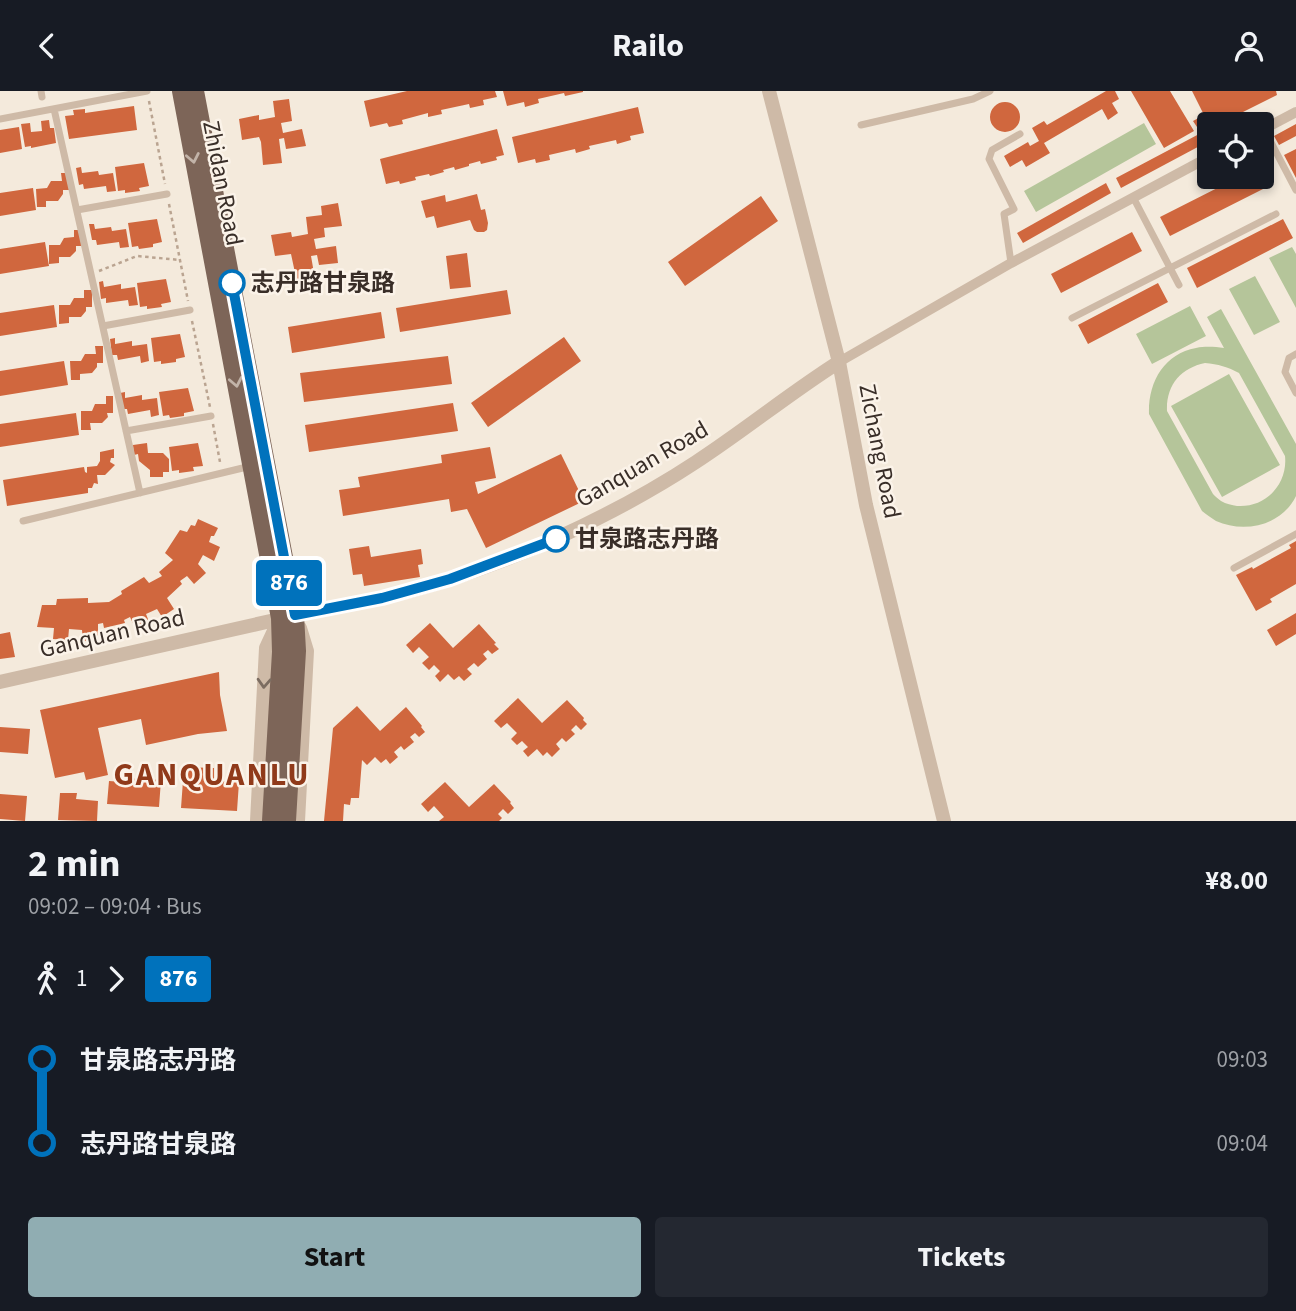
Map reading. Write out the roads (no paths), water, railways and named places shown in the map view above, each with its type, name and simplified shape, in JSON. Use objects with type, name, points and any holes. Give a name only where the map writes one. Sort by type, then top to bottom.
[{"type":"main road","name":"Zhidan Road","points":[[181,91],[252,466],[288,617]]},
{"type":"main road","name":"Zhidan Road","points":[[195,91],[288,617]]},
{"type":"main road","points":[[271,821],[281,652],[288,617]]},
{"type":"main road","points":[[287,821],[297,651],[288,617]]},
{"type":"street","name":"Zichang Road","points":[[769,91],[839,362],[866,505],[944,821]]},
{"type":"street","points":[[1274,123],[1296,112]]},
{"type":"street","name":"Ganquan Road","points":[[0,682],[382,598],[450,579],[556,539],[665,482],[839,362],[1011,263],[1197,163]]},
{"type":"street","points":[[257,821],[266,647],[288,617]]},
{"type":"street","name":"Zhidan Road","points":[[288,617],[307,650],[298,821]]},
{"type":"lane","points":[[0,119],[147,91]]},
{"type":"lane","points":[[860,125],[973,99],[990,91]]},
{"type":"lane","points":[[54,109],[140,493]]},
{"type":"lane","points":[[1011,263],[1004,214],[1014,209],[989,159],[992,150],[1020,134]]},
{"type":"lane","points":[[1274,149],[1296,190]]},
{"type":"lane","points":[[77,210],[167,194]]},
{"type":"lane","points":[[1133,197],[1179,285]]},
{"type":"lane","points":[[1072,318],[1276,214]]},
{"type":"lane","points":[[103,326],[190,310]]},
{"type":"lane","points":[[1296,354],[1289,358],[1284,372],[1296,393]]},
{"type":"lane","points":[[126,431],[211,416]]},
{"type":"lane","points":[[23,521],[252,466]]},
{"type":"lane","points":[[1234,568],[1296,534]]},
{"type":"place","name":"志丹路甘泉路","points":[[232,283]]},
{"type":"place","name":"甘泉路志丹路","points":[[556,539]]},
{"type":"district","name":"GANQUANLU","points":[[212,774]]}]
